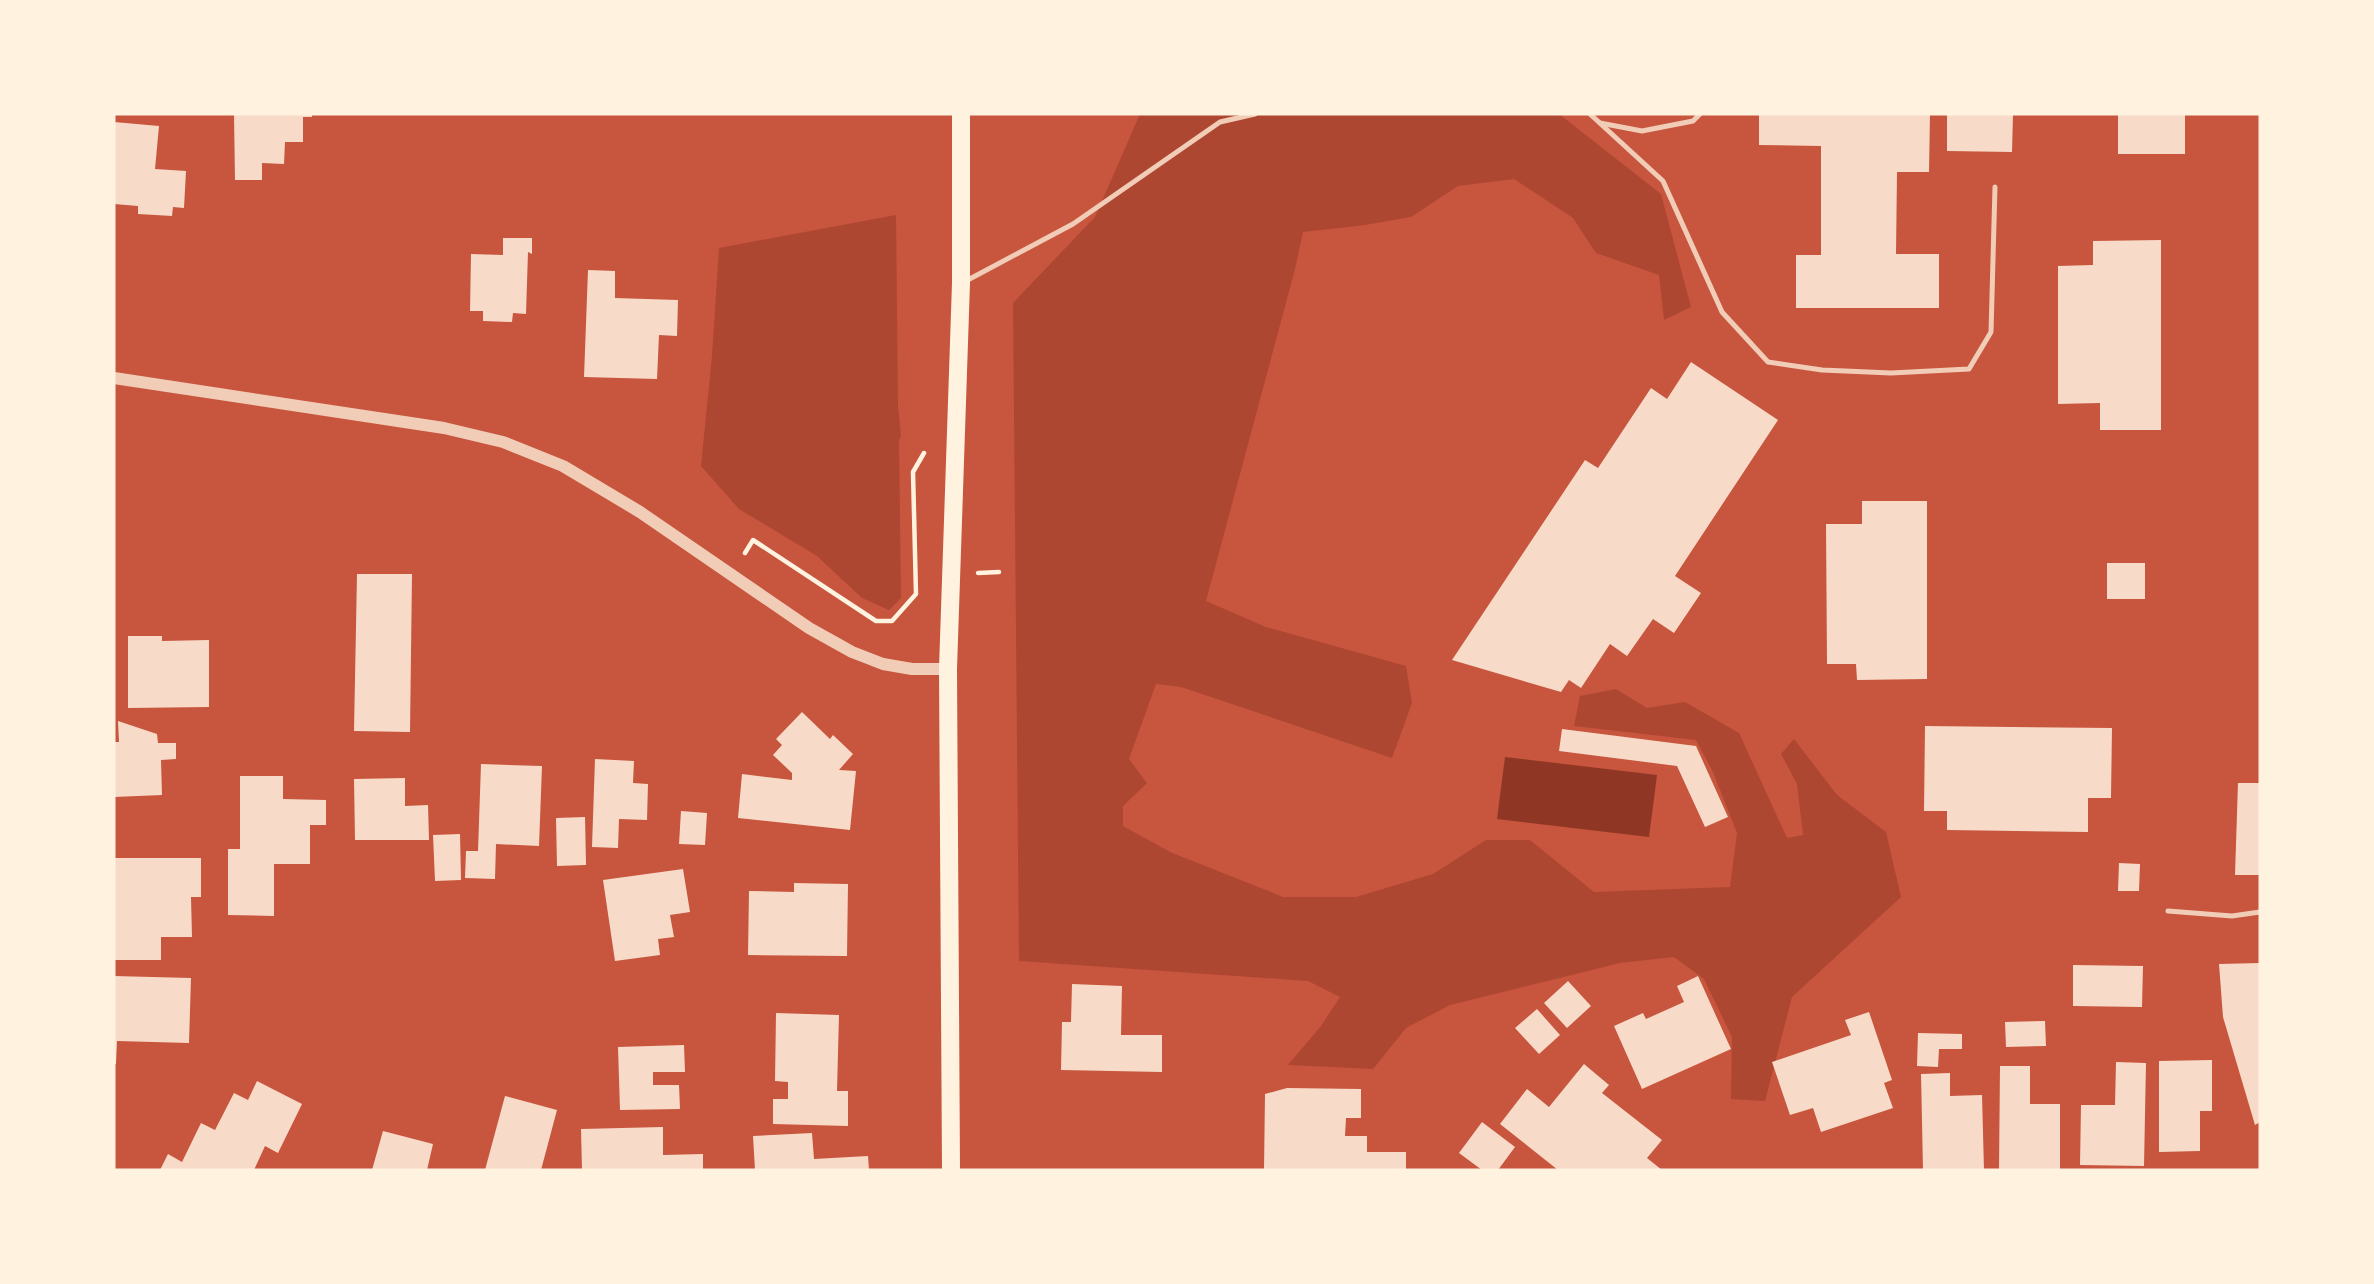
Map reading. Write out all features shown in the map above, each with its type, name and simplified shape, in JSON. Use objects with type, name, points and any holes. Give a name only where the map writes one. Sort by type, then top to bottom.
[{"type":"main road","points":[[951,1170],[948,669],[961,283],[961,114]]},
{"type":"street","points":[[114,378],[444,428],[503,442],[564,466],[640,512],[809,628],[852,652],[883,664],[912,669],[948,669]]},
{"type":"lane","points":[[961,283],[1073,224],[1220,122],[1255,114]]},
{"type":"lane","points":[[1590,114],[1663,181],[1721,312],[1768,362],[1822,370],[1891,373],[1969,369],[1991,332],[1995,187]]},
{"type":"lane","points":[[1600,123],[1642,131],[1693,121],[1700,114]]},
{"type":"lane","points":[[2168,911],[2232,916],[2260,912]]},
{"type":"path","points":[[732,574],[753,540],[876,621],[892,621],[916,594],[913,472]]},
{"type":"shaded area","points":[[1140,114],[1559,114],[1661,194],[1691,307],[1664,320],[1659,275],[1596,253],[1573,218],[1514,179],[1458,186],[1411,217],[1303,232],[1206,601],[1266,627],[1406,666],[1412,703],[1392,758],[1181,687],[1156,684],[1129,759],[1147,783],[1123,806],[1123,826],[1170,852],[1283,897],[1356,897],[1433,874],[1486,840],[1530,840],[1594,892],[1730,887],[1737,833],[1713,772],[1696,740],[1574,726],[1580,696],[1616,689],[1647,708],[1685,702],[1739,733],[1787,838],[1803,835],[1797,784],[1781,754],[1794,739],[1837,795],[1886,832],[1901,897],[1792,997],[1765,1101],[1731,1099],[1732,1037],[1704,979],[1674,957],[1620,963],[1450,1005],[1406,1028],[1373,1069],[1288,1065],[1321,1026],[1340,997],[1308,981],[1019,961],[1013,303],[1095,217]]},
{"type":"shaded area","points":[[896,215],[898,406],[901,435],[901,598],[889,610],[862,598],[817,556],[739,509],[701,466],[719,248]]},
{"type":"shaded area","points":[[1505,757],[1657,775],[1649,837],[1497,819]]},
{"type":"building","points":[[234,114],[312,114],[312,117],[303,117],[303,142],[285,142],[284,164],[262,163],[262,180],[235,180]]},
{"type":"building","points":[[1759,114],[1930,114],[1929,172],[1897,172],[1896,254],[1939,254],[1939,308],[1796,308],[1796,255],[1821,255],[1821,146],[1759,145]]},
{"type":"building","points":[[1947,114],[2013,114],[2012,152],[1947,151]]},
{"type":"building","points":[[2118,114],[2185,114],[2185,154],[2118,154]]},
{"type":"building","points":[[114,122],[159,126],[155,169],[186,171],[184,208],[173,207],[172,216],[138,214],[138,206],[114,204]]},
{"type":"building","points":[[503,238],[532,238],[532,254],[528,252],[526,314],[513,313],[512,322],[483,321],[483,311],[470,311],[471,254],[503,255]]},
{"type":"building","points":[[2161,240],[2161,430],[2100,430],[2100,403],[2058,404],[2058,266],[2093,265],[2093,241]]},
{"type":"building","points":[[588,270],[615,271],[615,298],[678,300],[677,336],[659,335],[657,379],[584,377]]},
{"type":"building","points":[[1691,362],[1778,420],[1675,576],[1701,593],[1674,633],[1653,619],[1627,656],[1610,644],[1581,688],[1569,680],[1561,692],[1452,660],[1585,460],[1598,468],[1651,388],[1667,399]]},
{"type":"building","points":[[1862,501],[1927,501],[1927,679],[1857,680],[1856,664],[1827,664],[1826,524],[1862,524]]},
{"type":"building","points":[[2107,563],[2145,563],[2145,599],[2107,599]]},
{"type":"building","points":[[357,574],[412,574],[410,732],[354,731]]},
{"type":"building","points":[[128,636],[162,636],[162,641],[209,640],[209,707],[128,708]]},
{"type":"building","points":[[802,712],[830,739],[833,735],[853,754],[839,770],[856,771],[850,830],[738,818],[742,774],[792,780],[792,773],[773,755],[782,745],[776,739]]},
{"type":"building","points":[[118,721],[157,734],[158,743],[176,743],[176,759],[161,760],[162,795],[114,797],[114,742],[119,742]]},
{"type":"building","points":[[1925,726],[2112,728],[2111,798],[2088,798],[2088,832],[1947,830],[1947,811],[1924,811]]},
{"type":"building","points":[[1562,729],[1696,746],[1728,817],[1705,827],[1677,766],[1559,751]]},
{"type":"building","points":[[595,759],[634,761],[633,783],[648,784],[647,820],[619,819],[618,848],[592,847]]},
{"type":"building","points":[[481,764],[542,766],[539,846],[496,844],[495,879],[465,878],[466,851],[478,851]]},
{"type":"building","points":[[240,776],[283,776],[283,799],[326,800],[326,825],[310,825],[310,864],[274,864],[274,916],[228,915],[228,849],[240,849]]},
{"type":"building","points":[[405,778],[405,806],[428,805],[429,840],[355,840],[354,779]]},
{"type":"building","points":[[2238,783],[2260,783],[2260,875],[2235,875]]},
{"type":"building","points":[[681,811],[707,813],[705,845],[679,844]]},
{"type":"building","points":[[585,817],[586,865],[557,866],[556,818]]},
{"type":"building","points":[[460,834],[461,880],[435,881],[433,835]]},
{"type":"building","points":[[115,858],[201,858],[201,897],[191,897],[192,937],[161,937],[161,960],[114,960]]},
{"type":"building","points":[[2119,863],[2140,864],[2139,891],[2118,891]]},
{"type":"building","points":[[683,869],[690,912],[670,915],[674,937],[658,939],[660,955],[615,961],[603,880]]},
{"type":"building","points":[[794,883],[848,884],[847,956],[748,955],[749,891],[794,892]]},
{"type":"building","points":[[2260,963],[2260,1122],[2255,1125],[2223,1017],[2219,964]]},
{"type":"building","points":[[2073,965],[2143,966],[2142,1007],[2073,1006]]},
{"type":"building","points":[[114,976],[191,978],[189,1043],[117,1041],[114,1064]]},
{"type":"building","points":[[1698,976],[1731,1049],[1642,1089],[1614,1026],[1643,1013],[1646,1019],[1684,1002],[1677,986]]},
{"type":"building","points":[[1568,981],[1591,1006],[1567,1028],[1544,1003]]},
{"type":"building","points":[[1072,984],[1122,986],[1121,1035],[1162,1035],[1162,1072],[1061,1070],[1062,1022],[1071,1022]]},
{"type":"building","points":[[1537,1009],[1560,1035],[1539,1054],[1515,1028]]},
{"type":"building","points":[[1869,1012],[1892,1080],[1884,1083],[1893,1108],[1821,1132],[1813,1108],[1790,1115],[1772,1062],[1851,1035],[1845,1020]]},
{"type":"building","points":[[776,1013],[839,1015],[837,1091],[848,1091],[848,1126],[773,1124],[773,1099],[788,1099],[788,1082],[775,1081]]},
{"type":"building","points":[[2045,1021],[2046,1046],[2006,1047],[2005,1022]]},
{"type":"building","points":[[1918,1033],[1962,1034],[1962,1049],[1939,1049],[1938,1067],[1917,1066]]},
{"type":"building","points":[[684,1045],[685,1072],[653,1072],[653,1085],[679,1085],[680,1109],[620,1110],[618,1047]]},
{"type":"building","points":[[2212,1060],[2212,1111],[2200,1111],[2200,1151],[2159,1152],[2159,1061]]},
{"type":"building","points":[[2116,1062],[2146,1063],[2144,1166],[2080,1165],[2081,1105],[2115,1105]]},
{"type":"building","points":[[1584,1064],[1609,1085],[1602,1093],[1662,1140],[1647,1158],[1662,1170],[1558,1170],[1500,1124],[1527,1089],[1549,1107]]},
{"type":"building","points":[[2000,1066],[2030,1066],[2030,1104],[2060,1104],[2060,1170],[1999,1170]]},
{"type":"building","points":[[1950,1073],[1950,1096],[1982,1095],[1984,1170],[1923,1170],[1921,1074]]},
{"type":"building","points":[[257,1081],[302,1104],[278,1153],[265,1146],[254,1170],[160,1170],[168,1154],[182,1162],[201,1123],[215,1130],[234,1093],[248,1100]]},
{"type":"building","points":[[1287,1088],[1361,1089],[1361,1118],[1346,1118],[1345,1136],[1367,1136],[1367,1152],[1406,1152],[1406,1170],[1264,1170],[1265,1094]]},
{"type":"building","points":[[505,1096],[557,1110],[541,1170],[485,1170]]},
{"type":"building","points":[[1482,1122],[1515,1147],[1498,1170],[1482,1170],[1459,1153]]},
{"type":"building","points":[[663,1127],[663,1155],[703,1154],[703,1170],[582,1170],[581,1129]]},
{"type":"building","points":[[383,1131],[433,1144],[427,1170],[372,1170]]},
{"type":"building","points":[[812,1133],[814,1159],[868,1156],[869,1170],[755,1170],[753,1136]]}]
